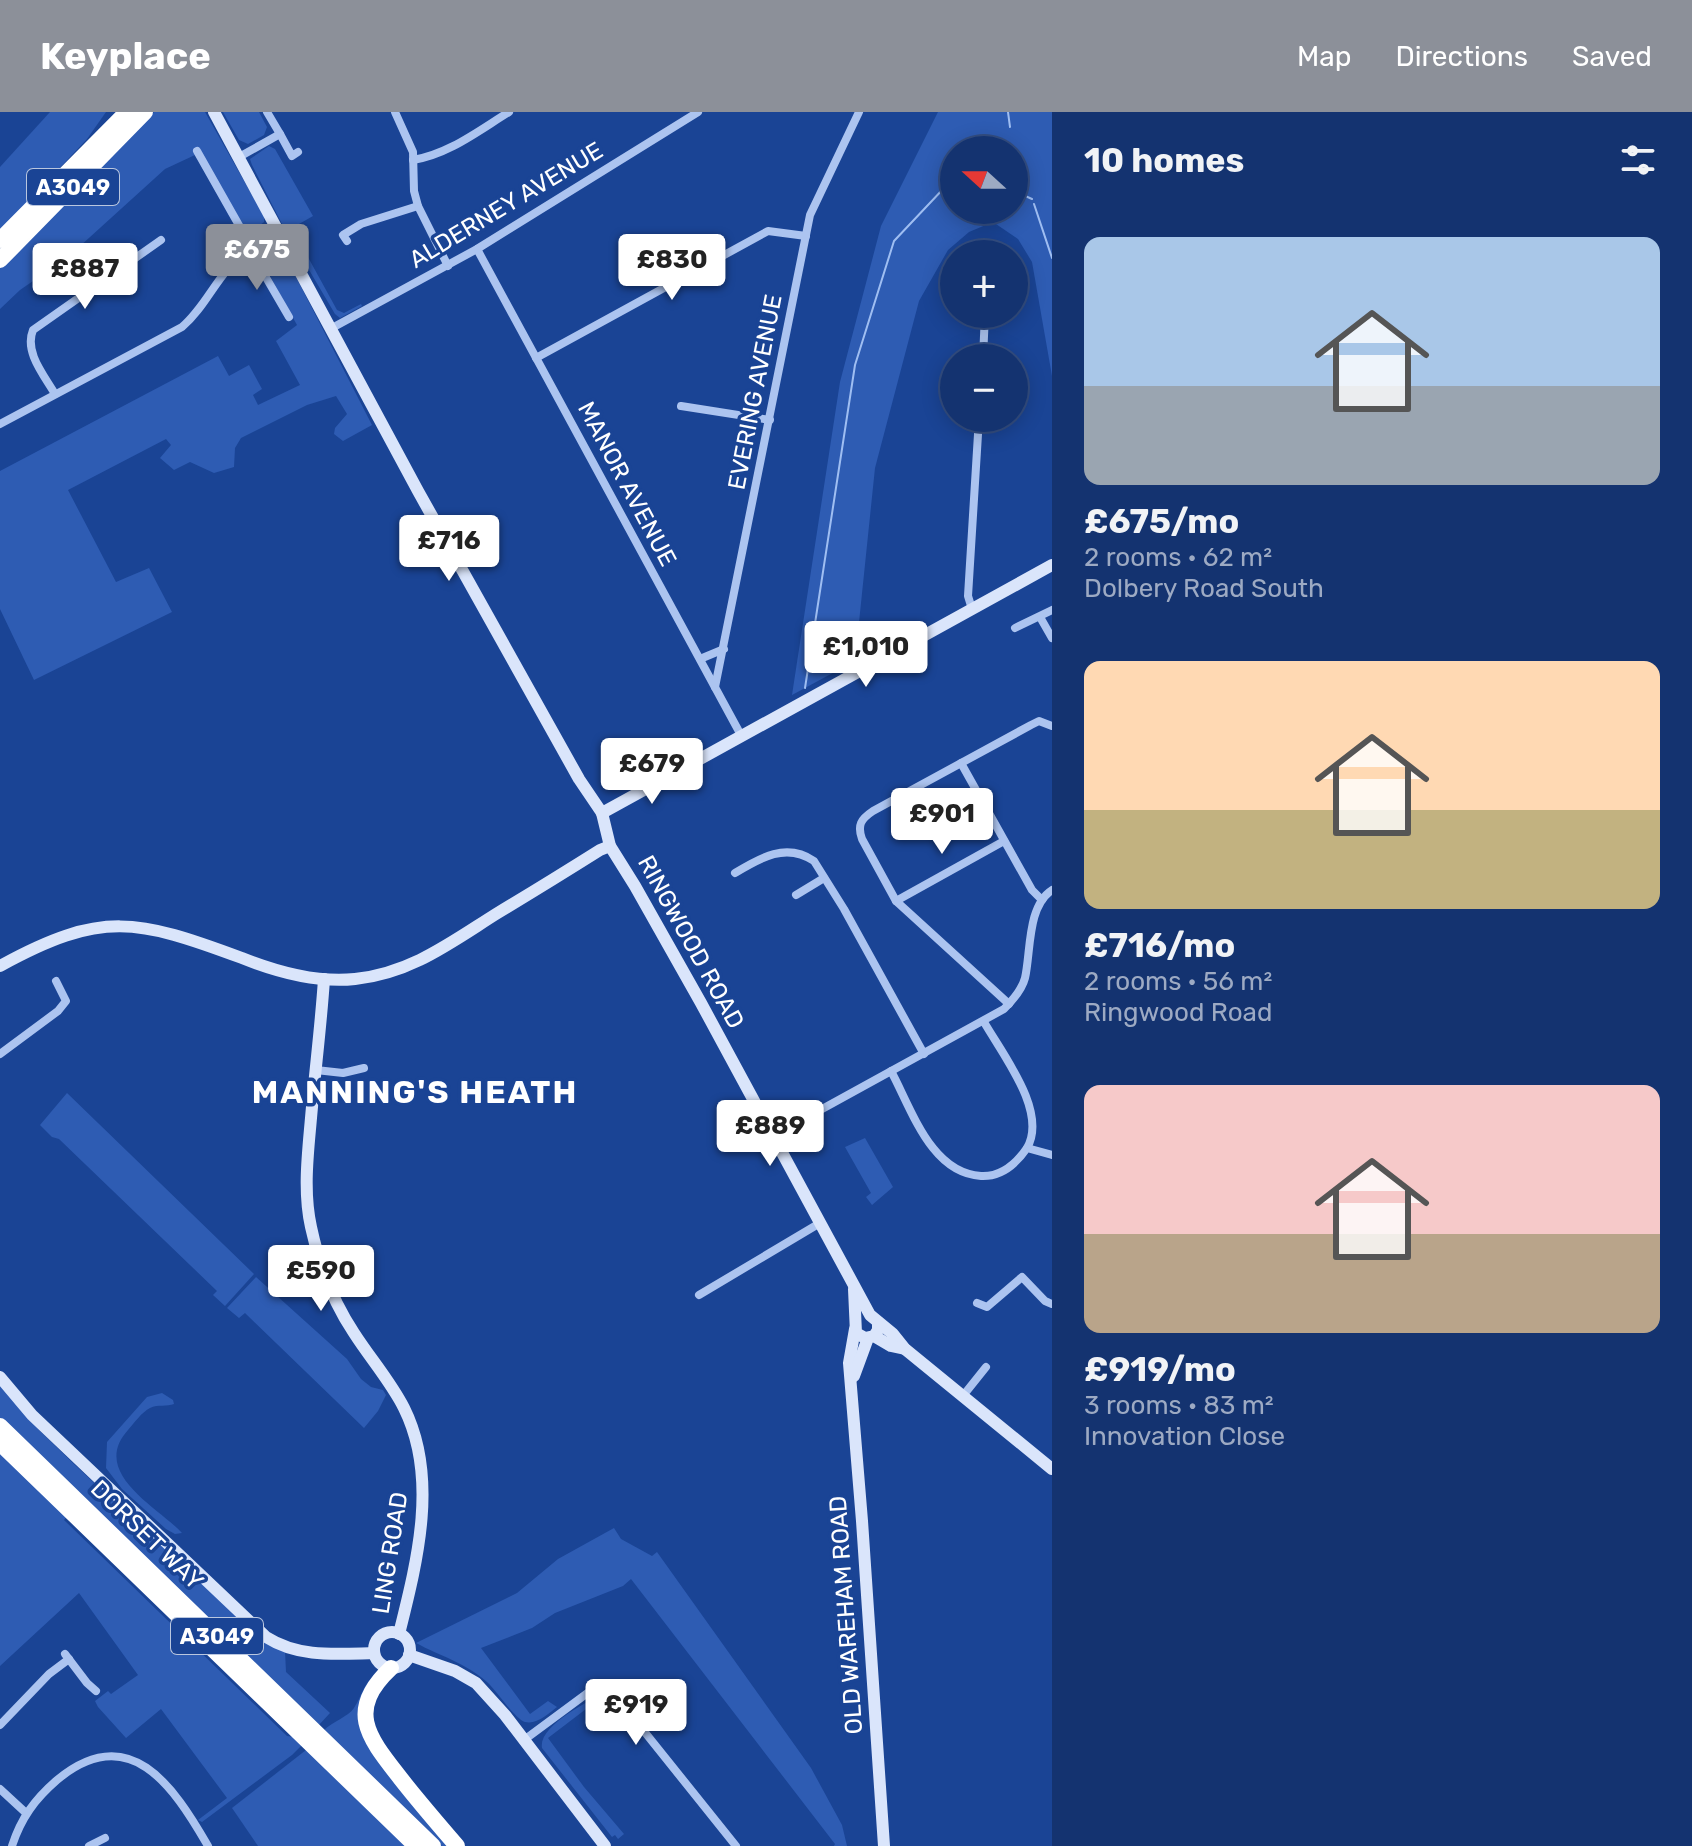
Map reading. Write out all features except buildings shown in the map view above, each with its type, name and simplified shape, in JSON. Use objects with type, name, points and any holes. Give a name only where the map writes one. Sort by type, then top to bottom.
[{"type":"highway","name":"A3049","points":[[0,240],[127,112]]},
{"type":"highway","name":"A3049","points":[[0,260],[145,112]]},
{"type":"highway","name":"DORSET WAY","points":[[0,1426],[433,1846]]},
{"type":"highway","name":"DORSET WAY","points":[[0,1443],[416,1846]]},
{"type":"highway","points":[[391,1668],[375,1683],[368,1696],[365,1708],[367,1731],[381,1754],[457,1846]]},
{"type":"street","points":[[267,112],[295,154]]},
{"type":"street","points":[[395,112],[406,134],[413,160],[418,206],[448,266]]},
{"type":"street","points":[[413,160],[448,150],[509,112]]},
{"type":"street","name":"ALDERNEY AVENUE","points":[[332,328],[477,249],[698,112]]},
{"type":"street","name":"EVERING AVENUE","points":[[715,687],[810,215],[859,112]]},
{"type":"street","name":"RINGWOOD ROAD","points":[[215,113],[418,491],[571,766],[602,813],[610,846],[642,898],[854,1286],[874,1318],[905,1349],[1052,1469]]},
{"type":"street","points":[[239,157],[280,134]]},
{"type":"street","points":[[197,151],[289,317]]},
{"type":"street","points":[[347,241],[343,235],[361,224],[418,206]]},
{"type":"street","points":[[0,424],[182,327],[203,306],[228,267],[250,246],[253,237],[275,225]]},
{"type":"street","points":[[536,358],[768,231],[806,236]]},
{"type":"street","points":[[55,394],[31,350],[29,341],[33,330],[161,240]]},
{"type":"street","name":"MANOR AVENUE","points":[[477,249],[742,737]]},
{"type":"street","points":[[681,406],[770,420]]},
{"type":"street","points":[[972,609],[968,596],[978,432]]},
{"type":"street","points":[[602,813],[1051,568]]},
{"type":"street","points":[[1015,628],[1052,610]]},
{"type":"street","points":[[1040,617],[1052,638]]},
{"type":"street","points":[[700,659],[724,649]]},
{"type":"street","points":[[1009,1004],[896,901],[859,828],[861,820],[873,811],[1039,721],[1052,726]]},
{"type":"street","points":[[961,763],[1032,890],[1042,900]]},
{"type":"street","points":[[896,901],[1004,841]]},
{"type":"street","points":[[0,966],[60,937],[118,925],[159,930],[267,968],[324,979],[383,975],[411,966],[610,846]]},
{"type":"street","points":[[735,873],[765,855],[782,851],[814,861],[924,1054]]},
{"type":"street","points":[[796,895],[824,878]]},
{"type":"street","points":[[773,1136],[984,1022],[1009,1004],[1025,978],[1036,915],[1042,900],[1052,890]]},
{"type":"street","name":"LING ROAD","points":[[324,979],[306,1179],[310,1222],[321,1266],[343,1316],[405,1409],[415,1435],[423,1476],[423,1506],[408,1601],[399,1634]]},
{"type":"street","points":[[0,1054],[58,1011],[66,1001],[56,981]]},
{"type":"street","points":[[891,1071],[939,1158],[955,1171],[976,1176],[996,1175],[1013,1165],[1027,1148],[1033,1135],[1032,1109],[984,1022]]},
{"type":"street","points":[[316,1070],[343,1073],[364,1068]]},
{"type":"street","points":[[1027,1148],[1052,1155]]},
{"type":"street","points":[[699,1295],[820,1223]]},
{"type":"street","points":[[977,1303],[987,1307],[1022,1277],[1045,1301],[1052,1304]]},
{"type":"street","name":"RINGWOOD ROAD","points":[[854,1286],[855,1326]]},
{"type":"street","points":[[859,1316],[874,1318],[878,1330],[871,1337],[861,1337],[855,1326],[859,1316]]},
{"type":"street","name":"OLD WAREHAM ROAD","points":[[855,1326],[849,1363],[884,1846]]},
{"type":"street","name":"RINGWOOD ROAD","points":[[871,1337],[905,1349]]},
{"type":"street","name":"OLD WAREHAM ROAD","points":[[852,1381],[871,1337]]},
{"type":"street","points":[[962,1397],[986,1367]]},
{"type":"street","points":[[0,1377],[32,1415],[266,1637],[278,1645],[312,1654],[374,1653]]},
{"type":"street","points":[[399,1634],[407,1641],[409,1655],[401,1666],[391,1668],[381,1665],[374,1653],[374,1647],[382,1635],[399,1634]]},
{"type":"street","points":[[409,1655],[455,1671],[476,1683],[605,1846]]},
{"type":"street","points":[[0,1725],[67,1656],[96,1691]]},
{"type":"street","points":[[524,1740],[597,1686],[607,1685],[736,1846]]},
{"type":"street","points":[[23,1846],[13,1845],[26,1813],[47,1789],[71,1768],[95,1757],[123,1756],[137,1761],[153,1773],[183,1807],[208,1846]]},
{"type":"street","points":[[0,1789],[26,1813]]},
{"type":"street","points":[[89,1846],[105,1838]]},
{"type":"shaded area","points":[[50,112],[106,112],[87,139],[0,231],[0,167]]},
{"type":"shaded area","points":[[154,112],[205,112],[264,216],[264,222],[247,233],[199,148],[195,155],[165,169],[68,257],[20,290],[0,309],[0,264]]},
{"type":"shaded area","points":[[223,112],[259,112],[267,127],[264,135],[248,144],[239,140]]},
{"type":"shaded area","points":[[938,112],[1052,112],[1052,376],[1032,262],[1028,255],[1028,240],[1019,240],[996,224],[1028,224],[1028,136],[940,136],[940,224],[988,224],[969,232],[960,240],[940,240],[940,264],[919,301],[875,468],[855,661],[792,695],[840,382],[881,226]]},
{"type":"shaded area","points":[[269,146],[275,149],[313,216],[292,228],[337,310],[344,313],[362,306],[340,318],[282,224],[252,165],[250,159]]},
{"type":"shaded area","points":[[266,234],[276,238],[372,425],[343,441],[334,434],[335,428],[347,414],[336,396],[307,405],[241,438],[235,448],[234,467],[214,473],[190,462],[174,470],[160,458],[171,445],[166,439],[68,490],[116,582],[149,568],[172,612],[34,680],[0,609],[0,471],[218,356],[229,376],[249,365],[262,389],[253,395],[258,405],[300,385],[276,341],[297,325],[253,245]]},
{"type":"shaded area","points":[[67,1093],[254,1274],[225,1306],[213,1295],[217,1291],[59,1139],[52,1137],[40,1125]]},
{"type":"shaded area","points":[[865,1138],[893,1187],[872,1205],[866,1197],[871,1193],[845,1147]]},
{"type":"shaded area","points":[[256,1277],[347,1359],[361,1379],[371,1387],[383,1390],[386,1395],[378,1411],[364,1428],[245,1313],[239,1318],[227,1308]]},
{"type":"shaded area","points":[[0,1380],[40,1431],[75,1465],[257,1635],[285,1651],[286,1672],[330,1713],[318,1726],[0,1418]]},
{"type":"shaded area","points":[[162,1393],[174,1404],[153,1407],[141,1415],[118,1446],[117,1461],[122,1475],[132,1488],[182,1533],[175,1534],[122,1489],[106,1468],[107,1442],[147,1397]]},
{"type":"shaded area","points":[[0,1450],[68,1515],[64,1520],[287,1736],[294,1737],[302,1745],[202,1822],[198,1820],[227,1798],[161,1709],[126,1738],[98,1707],[95,1701],[138,1675],[79,1593],[0,1666]]},
{"type":"shaded area","points":[[614,1528],[621,1539],[652,1556],[657,1552],[811,1768],[842,1825],[847,1846],[834,1846],[631,1579],[623,1586],[555,1613],[532,1628],[481,1648],[530,1714],[548,1701],[557,1707],[534,1722],[521,1720],[487,1682],[470,1670],[416,1643],[517,1593],[558,1559]]},
{"type":"shaded area","points":[[374,1675],[362,1715],[452,1846],[441,1846],[323,1731],[351,1711]]},
{"type":"shaded area","points":[[607,1693],[548,1738],[624,1834],[618,1839],[615,1835],[612,1837],[542,1748],[548,1731],[556,1723]]},
{"type":"shaded area","points":[[306,1750],[405,1846],[258,1846],[232,1808]]},
{"type":"waterway","points":[[1008,112],[1010,127]]},
{"type":"waterway","points":[[805,688],[855,365],[894,241],[940,192]]},
{"type":"waterway","points":[[1028,197],[1032,199]]},
{"type":"waterway","points":[[1034,204],[1052,258]]},
{"type":"district","name":"MANNING'S HEATH","points":[[415,1092]]}]
